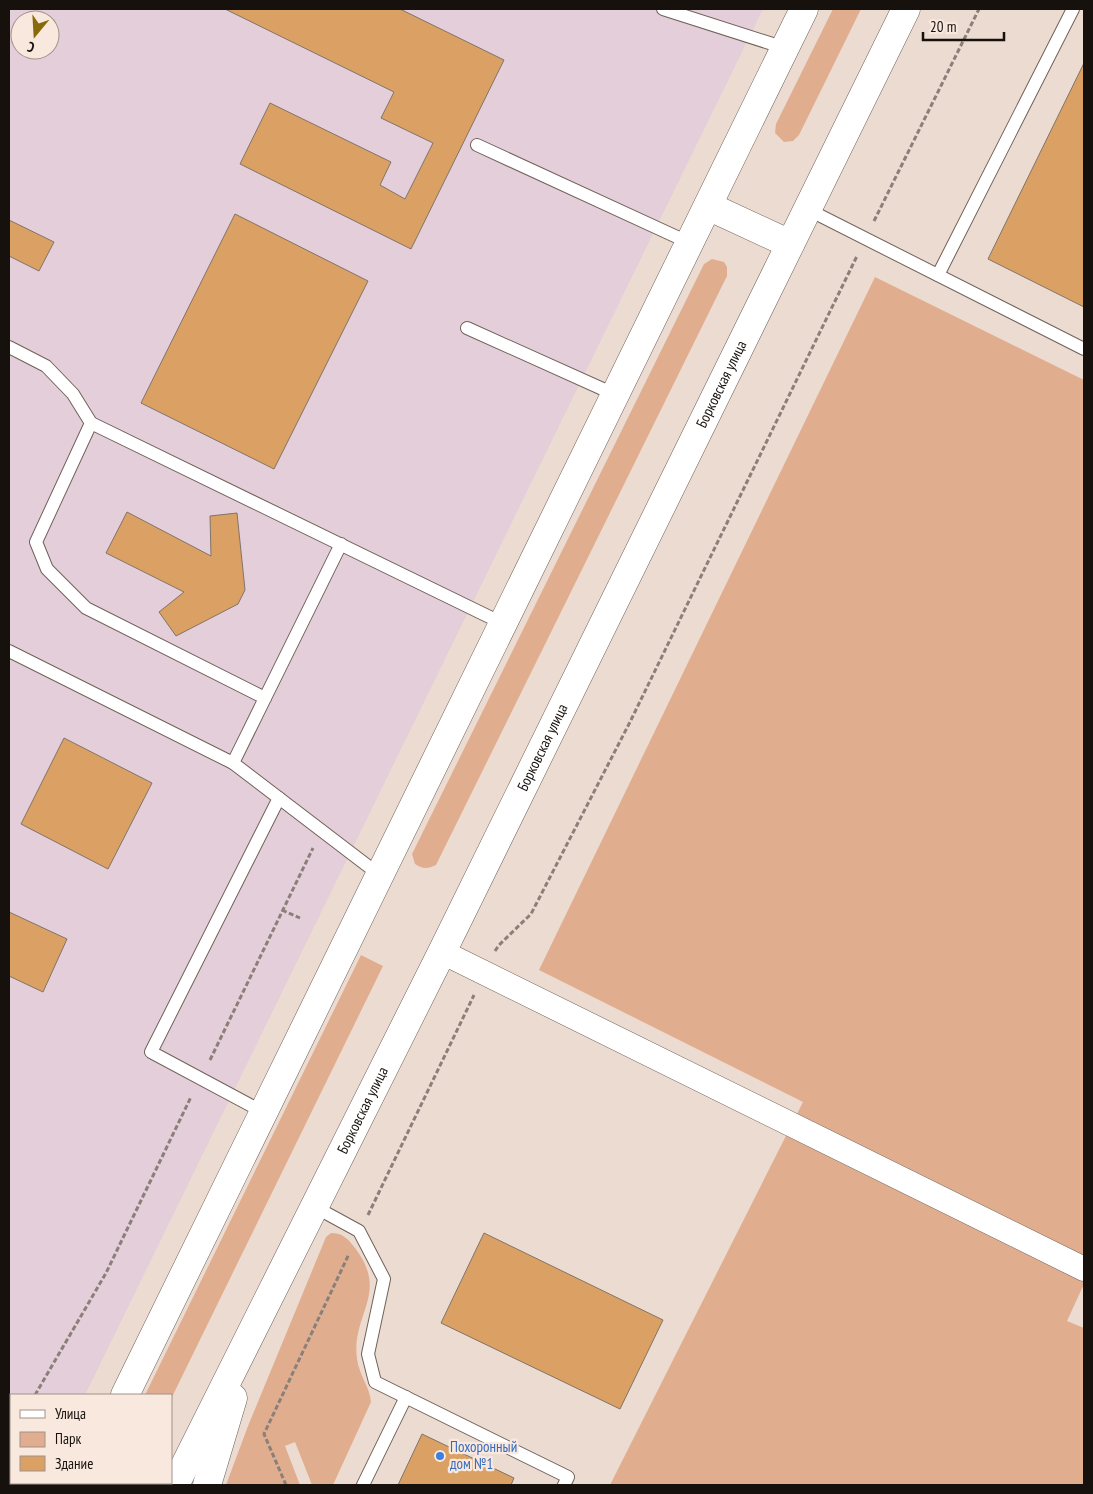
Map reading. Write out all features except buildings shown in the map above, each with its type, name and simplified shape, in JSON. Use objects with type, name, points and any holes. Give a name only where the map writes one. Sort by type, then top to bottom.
[{"type":"main road","points":[[125,1394],[265,1113],[804,9]]},
{"type":"main road","name":"Борковская улица","points":[[175,1485],[442,952],[906,9]]},
{"type":"main road","points":[[708,206],[790,244]]},
{"type":"main road","points":[[207,1485],[256,1323]]},
{"type":"street","points":[[442,952],[1084,1269]]},
{"type":"lane","points":[[663,9],[785,48]]},
{"type":"lane","points":[[938,275],[1073,9]]},
{"type":"lane","points":[[476,145],[690,243]]},
{"type":"lane","points":[[807,209],[1084,349]]},
{"type":"lane","points":[[467,328],[616,395]]},
{"type":"lane","points":[[9,348],[46,366],[72,394],[91,423],[504,624]]},
{"type":"lane","points":[[91,423],[36,542],[47,569],[86,608],[265,698]]},
{"type":"lane","points":[[233,763],[341,544]]},
{"type":"lane","points":[[9,651],[233,763],[381,876]]},
{"type":"lane","points":[[265,1113],[151,1052],[279,798]]},
{"type":"lane","points":[[315,1207],[359,1232],[384,1279],[368,1354],[375,1382],[568,1477],[564,1485]]},
{"type":"lane","points":[[363,1485],[406,1397]]},
{"type":"path","points":[[286,1485],[264,1434],[359,1232],[499,945],[530,914],[630,722],[978,9]]},
{"type":"path","points":[[36,1394],[106,1273],[321,831]]},
{"type":"path","points":[[282,910],[300,918]]},
{"type":"shaded area","points":[[9,9],[763,9],[85,1394],[10,1394],[10,1484],[34,1484],[9,1485]]},
{"type":"green space","points":[[833,9],[861,9],[799,135],[793,141],[784,142],[775,133],[776,124]]},
{"type":"green space","points":[[712,259],[724,262],[727,267],[727,276],[436,865],[425,868],[418,866],[415,864],[412,854],[704,264]]},
{"type":"green space","points":[[875,277],[1084,380],[1084,1284],[1067,1321],[1084,1328],[1084,1485],[610,1485],[803,1102],[539,970]]},
{"type":"green space","points":[[361,955],[383,966],[172,1397],[172,1394],[145,1394]]},
{"type":"green space","points":[[331,1233],[342,1235],[355,1248],[365,1264],[369,1278],[367,1304],[359,1329],[357,1359],[369,1391],[371,1402],[333,1485],[312,1485],[295,1442],[285,1446],[300,1485],[226,1485],[248,1426],[326,1237]]},
{"type":"place","name":"Похоронный дом №1","points":[[440,1456]]}]
